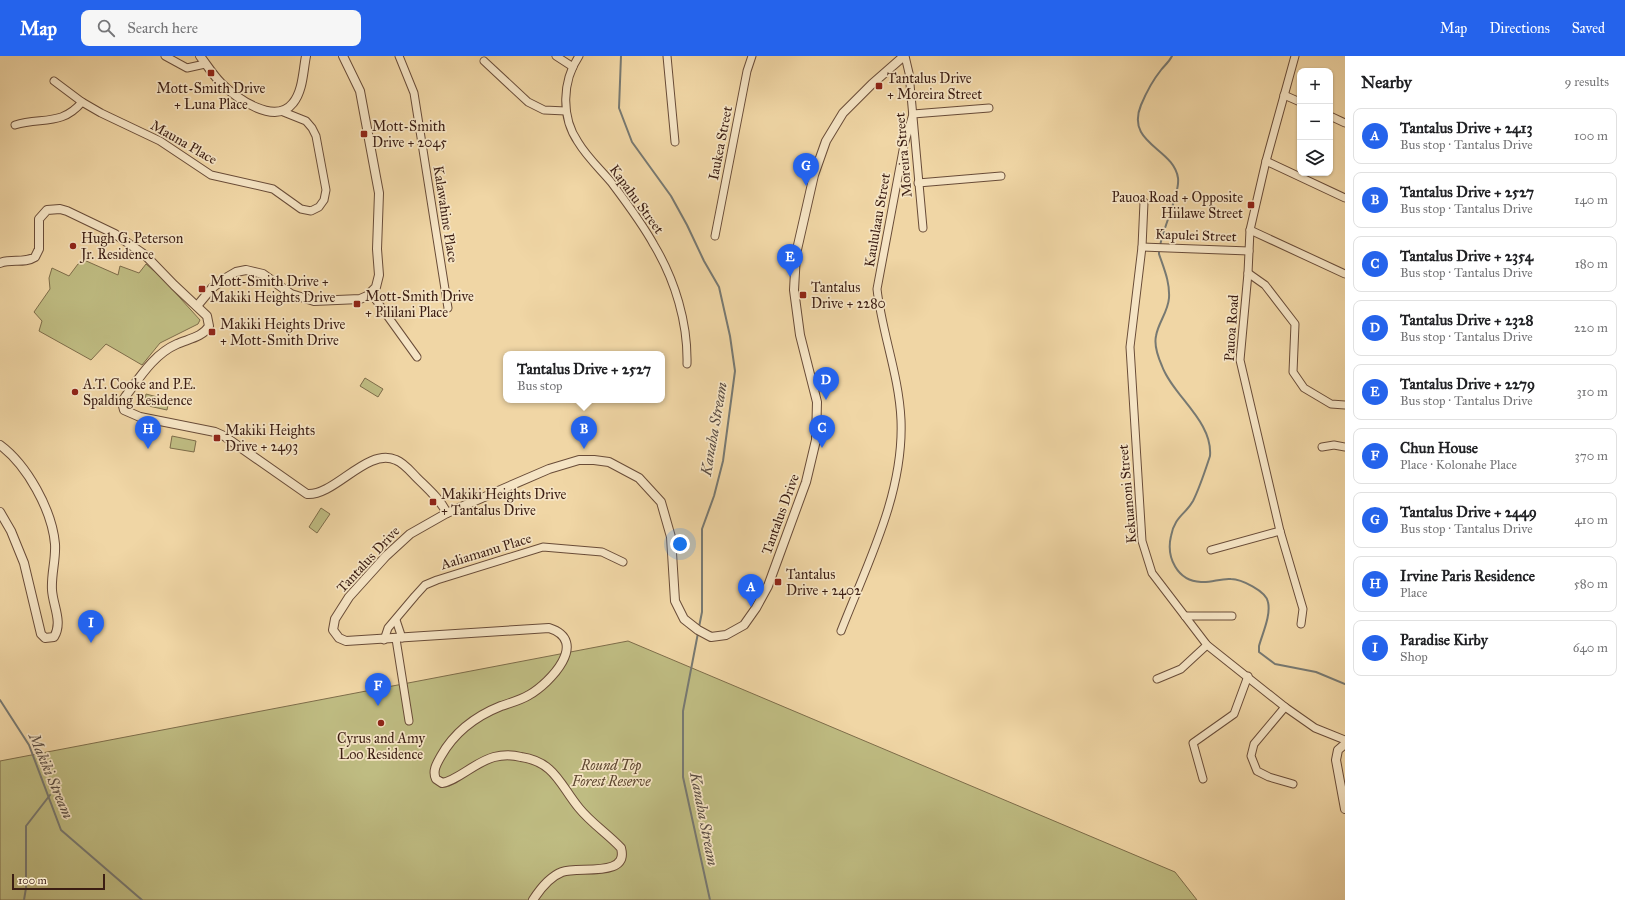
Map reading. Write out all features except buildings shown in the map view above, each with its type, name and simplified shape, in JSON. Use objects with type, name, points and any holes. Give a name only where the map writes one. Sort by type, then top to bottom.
[{"type":"street","points":[[164,56],[187,68],[205,64]]},
{"type":"street","points":[[200,56],[221,83],[242,99],[266,111],[281,111],[293,104],[298,95],[306,56]]},
{"type":"street","points":[[197,306],[212,288],[224,279],[236,272],[246,270],[263,274],[291,294],[307,300],[330,302],[364,298],[376,287],[379,275],[377,248],[379,193],[360,91],[343,56]]},
{"type":"street","name":"Kalawahine Place","points":[[399,56],[414,93],[448,308]]},
{"type":"street","points":[[556,56],[573,66]]},
{"type":"street","name":"Kapahu Street","points":[[579,56],[573,66],[567,87],[566,111],[571,129],[577,142],[626,202],[661,256],[671,279],[682,318],[687,364]]},
{"type":"street","points":[[667,56],[675,142]]},
{"type":"street","name":"Iaukea Street","points":[[715,236],[747,72],[752,56]]},
{"type":"street","name":"Moreira Street","points":[[904,56],[910,73],[918,183],[923,228]]},
{"type":"street","name":"Tantalus Drive","points":[[533,900],[550,879],[560,873],[573,869],[612,868],[621,860],[623,854],[621,848],[579,808],[552,770],[535,760],[519,756],[495,757],[481,762],[451,781],[442,783],[436,779],[434,770],[444,751],[466,725],[495,708],[528,696],[548,681],[564,658],[568,646],[565,638],[558,631],[549,628],[384,640],[346,641],[336,635],[332,625],[350,597],[393,548],[410,534],[447,513],[549,469],[579,460],[609,462],[639,478],[661,502],[671,537],[675,601],[684,619],[698,630],[711,637],[726,635],[744,624],[760,602],[770,578],[806,482],[816,440],[817,402],[796,313],[794,290],[796,254],[817,165],[829,136],[843,113],[863,92],[904,56]]},
{"type":"street","name":"Pauoa Road","points":[[1295,56],[1266,161],[1250,230],[1248,273],[1240,360],[1280,531],[1304,609],[1301,624]]},
{"type":"street","points":[[484,61],[528,102],[544,110],[566,111]]},
{"type":"street","name":"Mauna Place","points":[[54,81],[82,102],[101,113],[160,141],[212,175],[273,189],[301,209],[311,211],[319,207],[324,200],[326,190],[316,136],[306,121],[297,116],[281,111]]},
{"type":"street","points":[[1284,95],[1297,101]]},
{"type":"street","points":[[15,125],[29,121],[63,118],[74,112],[82,102]]},
{"type":"street","points":[[913,114],[989,108]]},
{"type":"street","name":"Kaululaau Street","points":[[841,631],[887,514],[898,465],[901,421],[897,378],[879,308],[877,289],[904,145],[913,114]]},
{"type":"street","points":[[1333,117],[1345,123]]},
{"type":"street","points":[[1266,161],[1345,198]]},
{"type":"street","points":[[918,183],[1001,176]]},
{"type":"street","name":"Kekuanoni Street","points":[[1144,202],[1142,247],[1130,347],[1142,541],[1152,573],[1207,646],[1248,676],[1285,707],[1315,728],[1345,740]]},
{"type":"street","points":[[0,263],[12,260],[26,261],[35,257],[39,249],[38,223],[41,215],[47,210],[60,209],[100,226],[126,240],[145,255],[207,316],[209,326],[199,335],[176,344],[159,355],[125,397],[122,402],[124,410],[140,417],[215,432],[224,436],[306,494],[313,494],[328,487],[371,462],[393,458],[404,465],[436,497],[447,513]]},
{"type":"street","points":[[1250,230],[1345,274]]},
{"type":"street","name":"Kapulei Street","points":[[1142,247],[1154,246],[1248,251]]},
{"type":"street","points":[[1248,273],[1265,285],[1295,324],[1293,372],[1304,388],[1331,404],[1345,405]]},
{"type":"street","points":[[371,293],[417,357]]},
{"type":"street","points":[[0,445],[25,469],[49,518],[53,530],[55,552],[52,591],[58,627],[54,637],[45,638],[41,634],[24,563],[11,531],[0,512]]},
{"type":"street","points":[[1322,447],[1334,445],[1345,447]]},
{"type":"street","points":[[1211,550],[1280,531]]},
{"type":"street","name":"Aaliamanu Place","points":[[384,640],[388,628],[402,611],[425,585],[437,580],[544,547],[602,552],[623,562]]},
{"type":"street","points":[[1185,616],[1232,616]]},
{"type":"street","points":[[396,620],[409,721]]},
{"type":"street","points":[[1157,680],[1181,669],[1207,646]]},
{"type":"street","points":[[1203,779],[1193,743],[1234,714],[1248,676]]},
{"type":"street","points":[[1285,707],[1254,744],[1251,756],[1257,771],[1269,777],[1293,784]]},
{"type":"street","points":[[1345,744],[1338,750],[1336,760],[1345,809]]},
{"type":"green space","points":[[84,260],[118,275],[120,266],[139,273],[146,264],[162,278],[200,320],[198,324],[160,343],[142,365],[106,344],[91,360],[39,331],[42,321],[34,312],[50,289],[49,278],[52,268],[69,276],[78,264]]},
{"type":"green space","points":[[365,378],[383,389],[378,397],[360,386]]},
{"type":"green space","points":[[146,394],[169,400],[167,410],[144,405]]},
{"type":"green space","points":[[172,436],[196,441],[194,452],[170,448]]},
{"type":"green space","points":[[321,508],[330,514],[317,533],[309,527]]},
{"type":"green space","name":"Round Top Forest Reserve","points":[[628,641],[1175,872],[1197,900],[0,900],[0,761]]},
{"type":"waterway","name":"Kanaha Stream","points":[[621,56],[619,108],[632,142],[671,196],[719,287],[730,336],[735,371],[723,461],[714,496],[702,529],[702,612],[699,627]]},
{"type":"waterway","points":[[1160,246],[1174,201],[1178,178],[1175,168],[1168,159],[1152,145],[1139,129],[1138,118],[1141,105],[1150,87],[1172,56]]},
{"type":"waterway","points":[[1159,250],[1168,281],[1169,298],[1167,308],[1157,331],[1157,351],[1167,377],[1199,420],[1205,431],[1209,443],[1210,456],[1193,501],[1175,524],[1173,529],[1170,544],[1172,560],[1180,573],[1193,581],[1205,582],[1224,579],[1235,580],[1247,583],[1258,590],[1266,598],[1269,607],[1266,624],[1259,646],[1259,652],[1275,664],[1316,672],[1345,684]]},
{"type":"waterway","name":"Kanaha Stream","points":[[698,633],[683,711],[683,777],[710,900]]},
{"type":"waterway","name":"Makiki Stream","points":[[0,700],[29,745],[61,830],[142,900]]},
{"type":"waterway","points":[[24,900],[26,888],[26,826],[50,795]]},
{"type":"place","name":"Mott-Smith Drive + Luna Place","points":[[211,73]]},
{"type":"place","name":"Tantalus Drive + Moreira Street","points":[[879,86]]},
{"type":"place","name":"Mott-Smith Drive + 2045","points":[[364,134]]},
{"type":"place","name":"Tantalus Drive + 2449","points":[[806,186]]},
{"type":"place","name":"Pauoa Road + Opposite Hiilawe Street","points":[[1251,205]]},
{"type":"place","name":"Hugh G. Peterson Jr. Residence","points":[[73,246]]},
{"type":"place","name":"Tantalus Drive + 2279","points":[[790,277]]},
{"type":"place","name":"Mott-Smith Drive + Makiki Heights Drive","points":[[202,289]]},
{"type":"place","name":"Tantalus Drive + 2280","points":[[803,295]]},
{"type":"place","name":"Mott-Smith Drive + Pililani Place","points":[[357,304]]},
{"type":"place","name":"Makiki Heights Drive + Mott-Smith Drive","points":[[212,332]]},
{"type":"place","name":"A.T. Cooke and P.E. Spalding Residence","points":[[75,392]]},
{"type":"place","name":"Tantalus Drive + 2328","points":[[826,400]]},
{"type":"place","name":"Makiki Heights Drive + 2493","points":[[217,438]]},
{"type":"place","name":"Tantalus Drive + 2354","points":[[822,448]]},
{"type":"place","name":"Irvine Paris Residence","points":[[148,449]]},
{"type":"place","name":"Tantalus Drive + 2527","points":[[584,449]]},
{"type":"place","name":"Makiki Heights Drive + Tantalus Drive","points":[[433,502]]},
{"type":"place","name":"Tantalus Drive + 2402","points":[[778,582]]},
{"type":"place","name":"Tantalus Drive + 2413","points":[[751,607]]},
{"type":"place","name":"Paradise Kirby","points":[[91,643]]},
{"type":"place","name":"Chun House","points":[[378,706]]},
{"type":"place","name":"Cyrus and Amy Loo Residence","points":[[381,723]]}]
